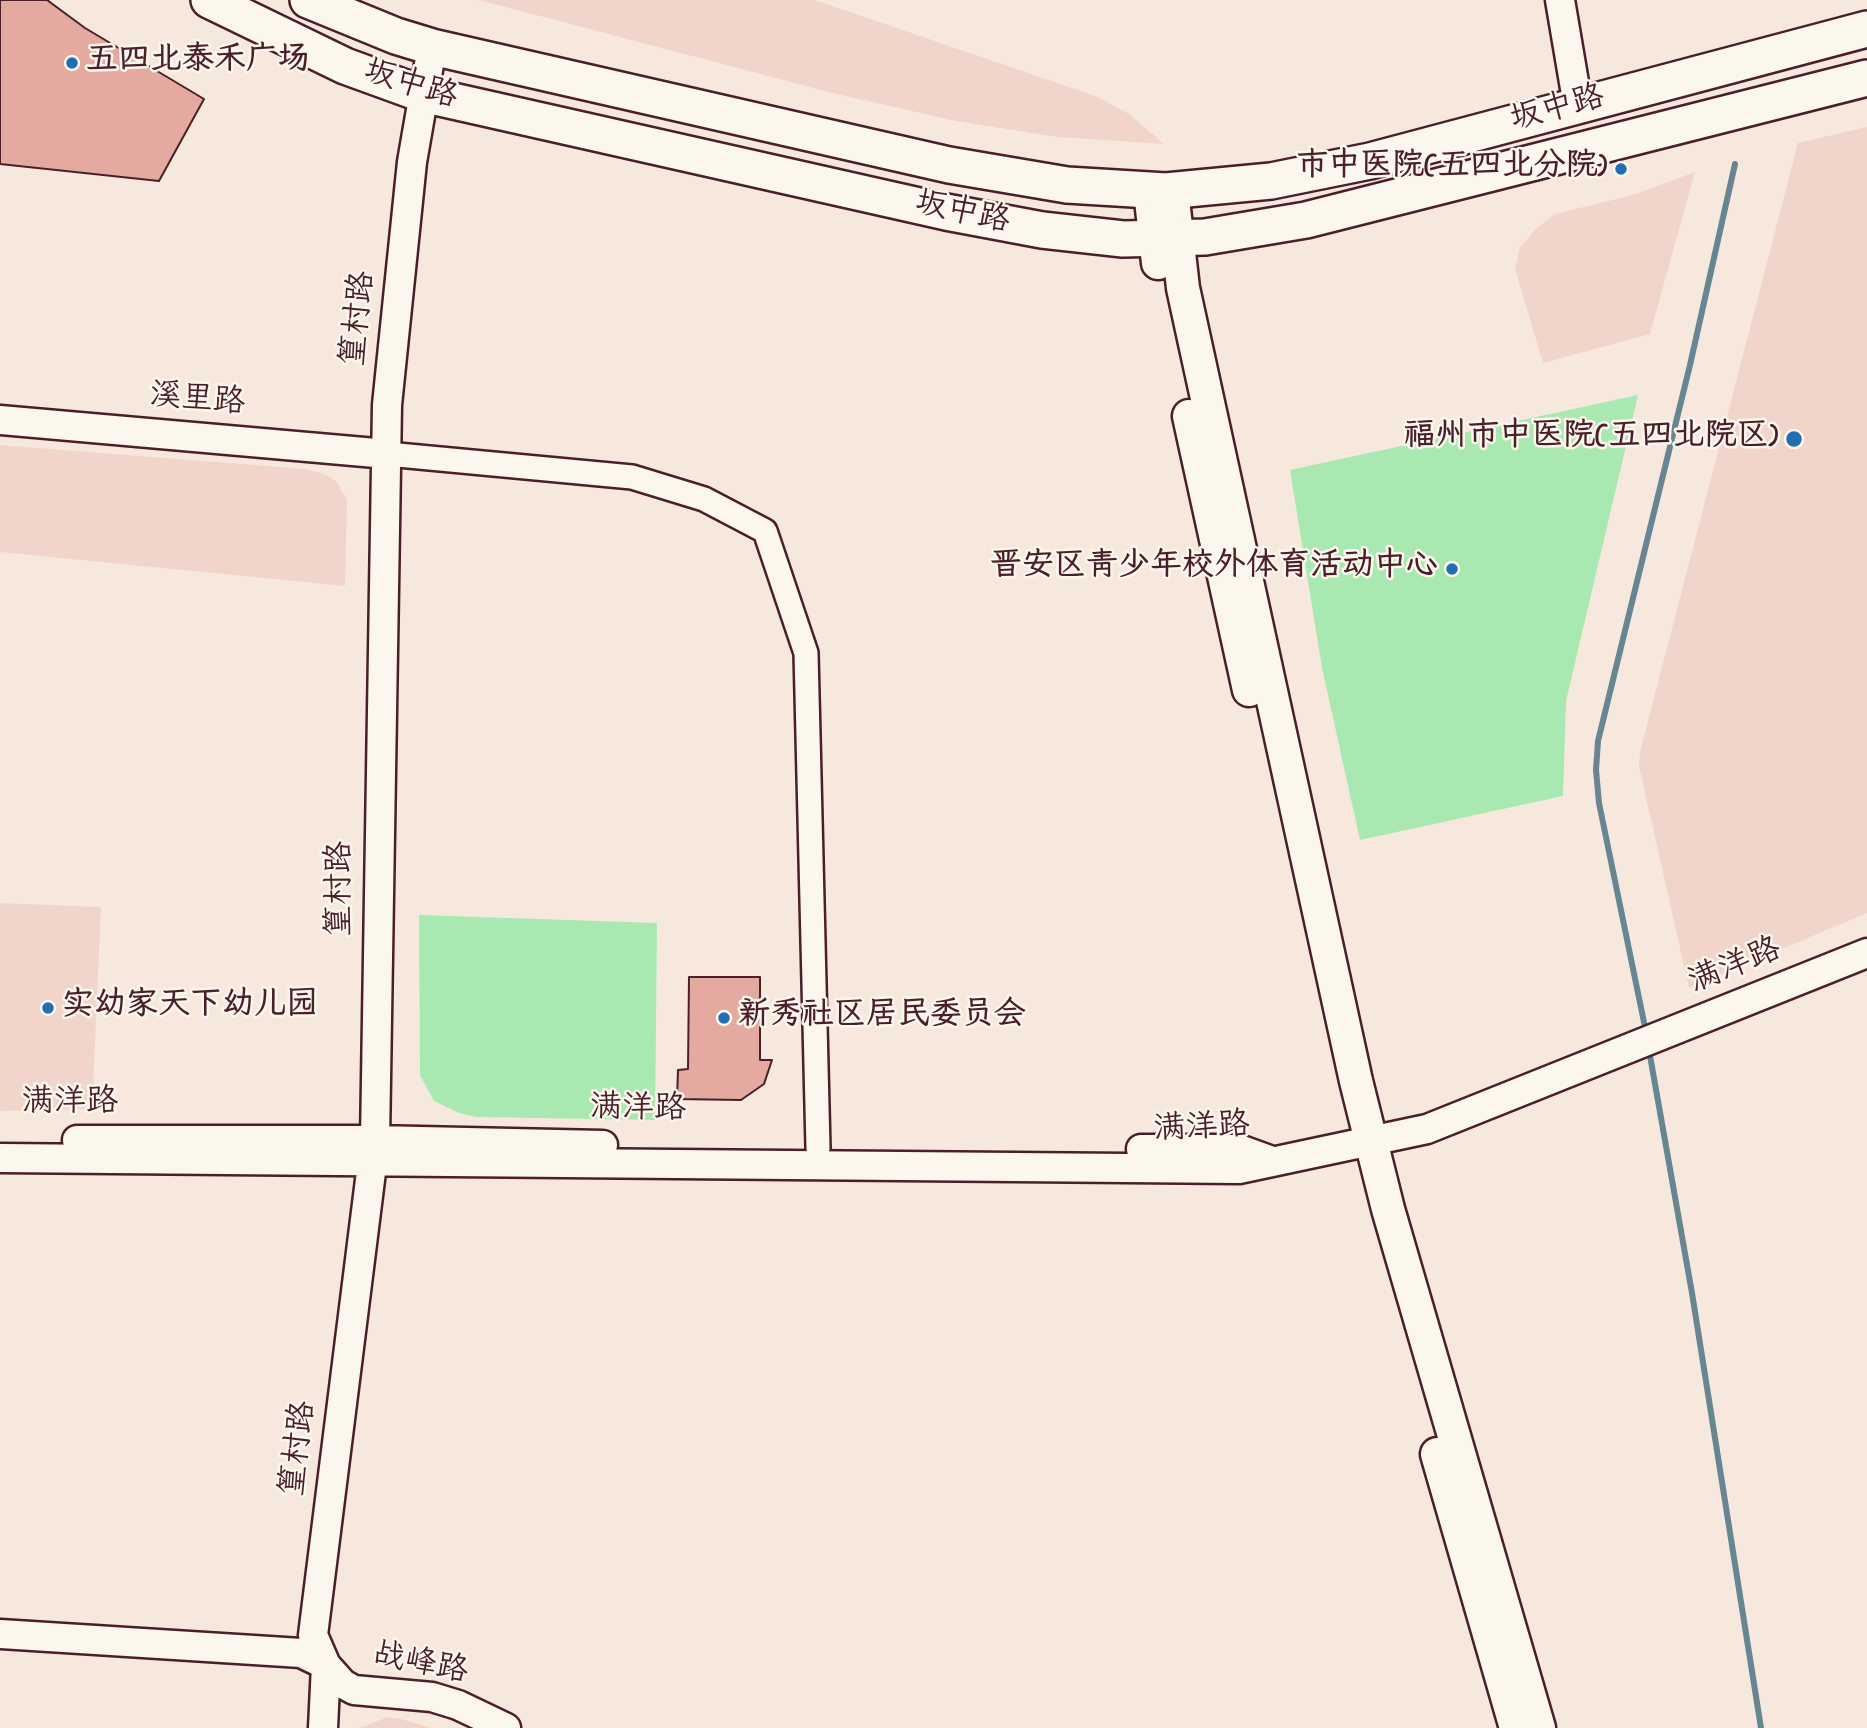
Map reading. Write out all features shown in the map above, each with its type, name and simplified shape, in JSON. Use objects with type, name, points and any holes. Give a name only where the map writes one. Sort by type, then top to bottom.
[{"type":"main road","name":"坂中路","points":[[209,0],[345,66],[422,94],[991,221],[1096,237],[1166,240],[1243,232],[1306,220],[1867,78]]},
{"type":"main road","name":"坂中路","points":[[308,0],[397,36],[432,47],[949,165],[1067,185],[1161,191],[1320,173],[1867,29]]},
{"type":"main road","points":[[1161,191],[1166,240],[1162,291],[1361,1143],[1516,1728]]},
{"type":"main road","points":[[1361,1143],[1539,1728]]},
{"type":"street","points":[[1560,0],[1578,106]]},
{"type":"street","name":"篁村路","points":[[323,1728],[326,1665],[313,1634],[373,1151],[387,405],[422,94],[432,47]]},
{"type":"street","name":"溪里路","points":[[0,420],[387,454]]},
{"type":"street","points":[[387,454],[632,477],[704,499],[765,531],[806,653],[818,1148]]},
{"type":"street","name":"满洋路","points":[[0,1140],[373,1151],[1239,1169],[1427,1129],[1867,953]]},
{"type":"street","name":"满洋路","points":[[0,1158],[373,1151],[818,1148],[1239,1149],[1272,1161]]},
{"type":"street","points":[[0,1634],[301,1653],[326,1665]]},
{"type":"street","name":"战峰路","points":[[326,1665],[343,1684],[354,1690],[432,1697],[458,1705],[506,1728]]},
{"type":"shaded area","points":[[479,0],[815,0],[1098,97],[1129,114],[1164,144],[1057,137],[956,121],[833,93]]},
{"type":"shaded area","name":"福州市中医院(五四北院区)","points":[[1867,127],[1867,913],[1689,988],[1639,766],[1640,752],[1798,143]]},
{"type":"shaded area","points":[[1695,172],[1650,334],[1543,363],[1515,269],[1520,247],[1537,228],[1555,214],[1633,195]]},
{"type":"shaded area","points":[[0,445],[305,469],[324,474],[336,481],[347,500],[345,586],[0,552]]},
{"type":"shaded area","name":"实幼家天下幼儿园","points":[[0,903],[101,907],[92,1109],[0,1111]]},
{"type":"shaded area","points":[[388,1717],[401,1719],[431,1728],[359,1728]]},
{"type":"green space","name":"晋安区青少年校外体育活动中心","points":[[1638,395],[1566,701],[1563,796],[1360,840],[1322,668],[1290,470]]},
{"type":"green space","points":[[419,915],[657,923],[655,1120],[477,1117],[459,1113],[434,1101],[420,1075]]},
{"type":"building","name":"五四北泰禾广场","points":[[0,0],[47,0],[85,28],[204,99],[159,181],[0,164]]},
{"type":"building","name":"新秀社区居民委员会","points":[[689,977],[760,977],[760,1060],[772,1060],[764,1084],[741,1100],[677,1099],[678,1070],[688,1069]]},
{"type":"waterway","points":[[1646,1032],[1599,803],[1596,770],[1598,741],[1690,365],[1735,164]]},
{"type":"waterway","points":[[1649,1050],[1692,1293],[1761,1728]]},
{"type":"place","name":"五四北泰禾广场","points":[[72,63]]},
{"type":"place","name":"市中医院(五四北分院)","points":[[1621,169]]},
{"type":"place","name":"福州市中医院(五四北院区)","points":[[1794,439]]},
{"type":"place","name":"晋安区青少年校外体育活动中心","points":[[1452,569]]},
{"type":"place","name":"实幼家天下幼儿园","points":[[48,1008]]},
{"type":"place","name":"新秀社区居民委员会","points":[[724,1018]]}]
